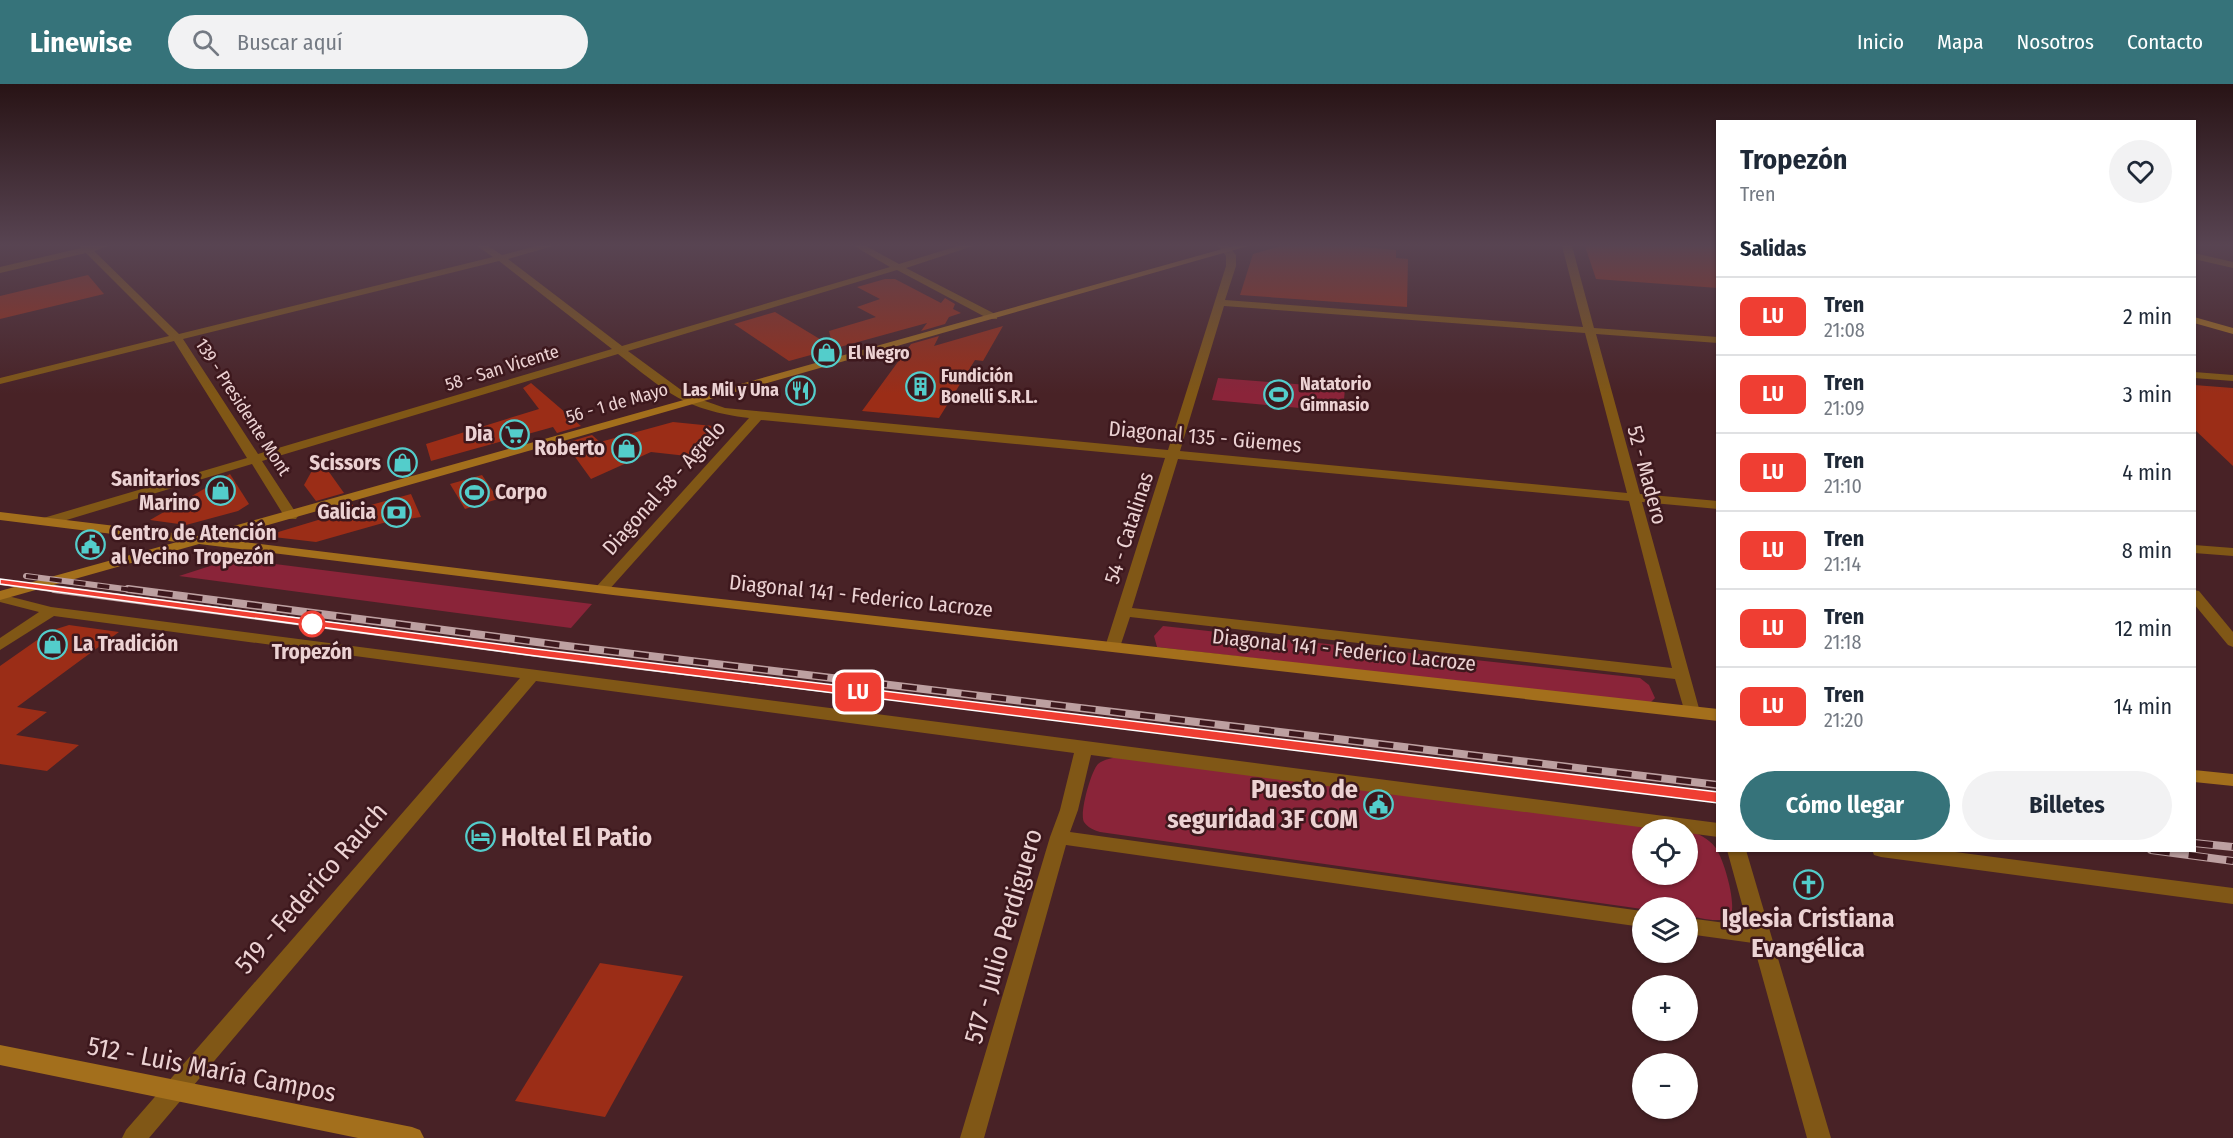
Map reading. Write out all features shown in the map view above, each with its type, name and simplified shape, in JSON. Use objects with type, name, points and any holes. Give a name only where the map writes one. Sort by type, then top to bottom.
[{"type":"street","name":"139 - Presidente Mont","points":[[134,295],[177,338],[291,516]]},
{"type":"street","points":[[0,381],[350,295]]},
{"type":"street","points":[[550,295],[689,402]]},
{"type":"street","name":"58 - San Vicente","points":[[45,522],[805,295]]},
{"type":"street","points":[[952,295],[993,317]]},
{"type":"street","name":"56 - 1 de Mayo","points":[[0,597],[1067,295]]},
{"type":"street","name":"54 - Catalinas","points":[[1113,647],[1222,295]]},
{"type":"street","name":"52 - Madero","points":[[1580,295],[1692,712]]},
{"type":"street","points":[[1220,303],[1716,340]]},
{"type":"street","points":[[2196,321],[2233,331]]},
{"type":"street","points":[[2196,375],[2233,378]]},
{"type":"street","name":"Diagonal 135 - Güemes","points":[[689,402],[722,411],[758,416],[1716,505]]},
{"type":"street","name":"Diagonal 58 - Agrelo","points":[[602,589],[758,416]]},
{"type":"street","name":"Diagonal 141 - Federico Lacroze","points":[[0,516],[602,589],[1716,716]]},
{"type":"street","points":[[2196,549],[2233,552]]},
{"type":"street","points":[[2196,596],[2233,642]]},
{"type":"street","points":[[0,597],[51,611],[1716,830]]},
{"type":"street","points":[[0,645],[51,611]]},
{"type":"street","name":"Diagonal 141 - Federico Lacroze","points":[[1124,612],[1680,674]]},
{"type":"street","name":"519 - Federico Rauch","points":[[134,1138],[532,675]]},
{"type":"street","name":"517 - Julio Perdiguero","points":[[972,1138],[1059,837],[1069,810],[1084,748]]},
{"type":"street","points":[[2196,776],[2233,780]]},
{"type":"street","points":[[1059,837],[1632,918]]},
{"type":"street","points":[[1737,852],[1819,1138]]},
{"type":"street","points":[[1896,852],[2233,896]]},
{"type":"street","points":[[1698,927],[1761,936]]},
{"type":"street","name":"512 - Luis María Campos","points":[[0,1055],[412,1138]]},
{"type":"shaded area","name":"Natatorio Gimnasio","points":[[1218,378],[1345,388],[1343,412],[1212,400]]},
{"type":"shaded area","points":[[235,558],[592,604],[571,628],[179,576]]},
{"type":"shaded area","points":[[1163,626],[1640,678],[1649,685],[1655,698],[1649,704],[1157,647],[1154,636]]},
{"type":"shaded area","points":[[1120,757],[1632,824],[1632,885],[1698,885],[1698,835],[1713,844],[1718,852],[1729,882],[1732,912],[1725,919],[1708,920],[1698,918],[1698,897],[1632,897],[1632,908],[1100,832],[1089,827],[1083,817],[1086,793],[1098,764]]},
{"type":"building","points":[[3,295],[99,295],[0,319],[0,296]]},
{"type":"building","points":[[873,295],[926,295],[941,303],[945,298],[955,304],[953,309],[961,313],[949,317],[945,324],[921,331],[927,323],[789,361],[734,324],[775,312],[833,347],[829,331],[876,317],[857,307],[880,299]]},
{"type":"building","points":[[1243,295],[1407,295],[1407,307]]},
{"type":"building","name":"Fundición Bonelli S.R.L.","points":[[1003,326],[983,361],[975,360],[939,418],[862,411],[911,344],[939,336],[934,346]]},
{"type":"building","points":[[531,383],[581,426],[557,433],[553,427],[431,461],[426,444],[539,409],[523,388]]},
{"type":"building","points":[[2196,385],[2233,388],[2233,466],[2196,431]]},
{"type":"building","points":[[673,422],[723,427],[696,457],[651,452],[591,479],[565,443],[592,435],[600,442]]},
{"type":"building","points":[[319,458],[344,493],[316,501],[304,485]]},
{"type":"building","name":"Sanitarios Marino","points":[[230,474],[249,504],[238,511],[186,525],[150,520]]},
{"type":"building","name":"Corpo","points":[[482,475],[498,499],[465,509],[450,484]]},
{"type":"building","points":[[411,494],[421,517],[383,523],[316,542],[265,536],[328,517],[324,511],[352,504],[356,509]]},
{"type":"building","points":[[69,625],[119,632],[17,707],[47,712],[16,735],[79,745],[47,771],[0,764],[0,666],[50,631]]},
{"type":"building","points":[[600,963],[683,976],[605,1117],[515,1101]]},
{"type":"railway","points":[[26,576],[140,591]]},
{"type":"railway","points":[[0,582],[66,591]]},
{"type":"railway","points":[[54,589],[559,656],[1716,797]]},
{"type":"railway","points":[[128,589],[567,646],[1716,785]]},
{"type":"railway","points":[[2196,843],[2233,847]]},
{"type":"railway","points":[[2166,852],[2233,861]]},
{"type":"train","name":"LU","points":[[0,582],[536,653],[1716,797]]},
{"type":"place","name":"El Negro","points":[[827,353]]},
{"type":"place","name":"Fundición Bonelli S.R.L.","points":[[920,386]]},
{"type":"place","name":"Las Mil y Una","points":[[800,390]]},
{"type":"place","name":"Natatorio Gimnasio","points":[[1279,394]]},
{"type":"place","name":"Dia","points":[[514,434]]},
{"type":"place","name":"Roberto","points":[[626,448]]},
{"type":"place","name":"Scissors","points":[[402,463]]},
{"type":"place","name":"Sanitarios Marino","points":[[221,491]]},
{"type":"place","name":"Corpo","points":[[474,492]]},
{"type":"place","name":"Galicia","points":[[397,512]]},
{"type":"place","name":"Centro de Atención al Vecino Tropezón","points":[[90,545]]},
{"type":"place","name":"Tropezón","points":[[312,624]]},
{"type":"place","name":"La Tradición","points":[[52,644]]},
{"type":"place","name":"Puesto de seguridad 3F COM","points":[[1379,804]]},
{"type":"place","name":"Holtel El Patio","points":[[480,837]]},
{"type":"place","name":"Iglesia Cristiana Evangélica","points":[[1808,884]]}]
